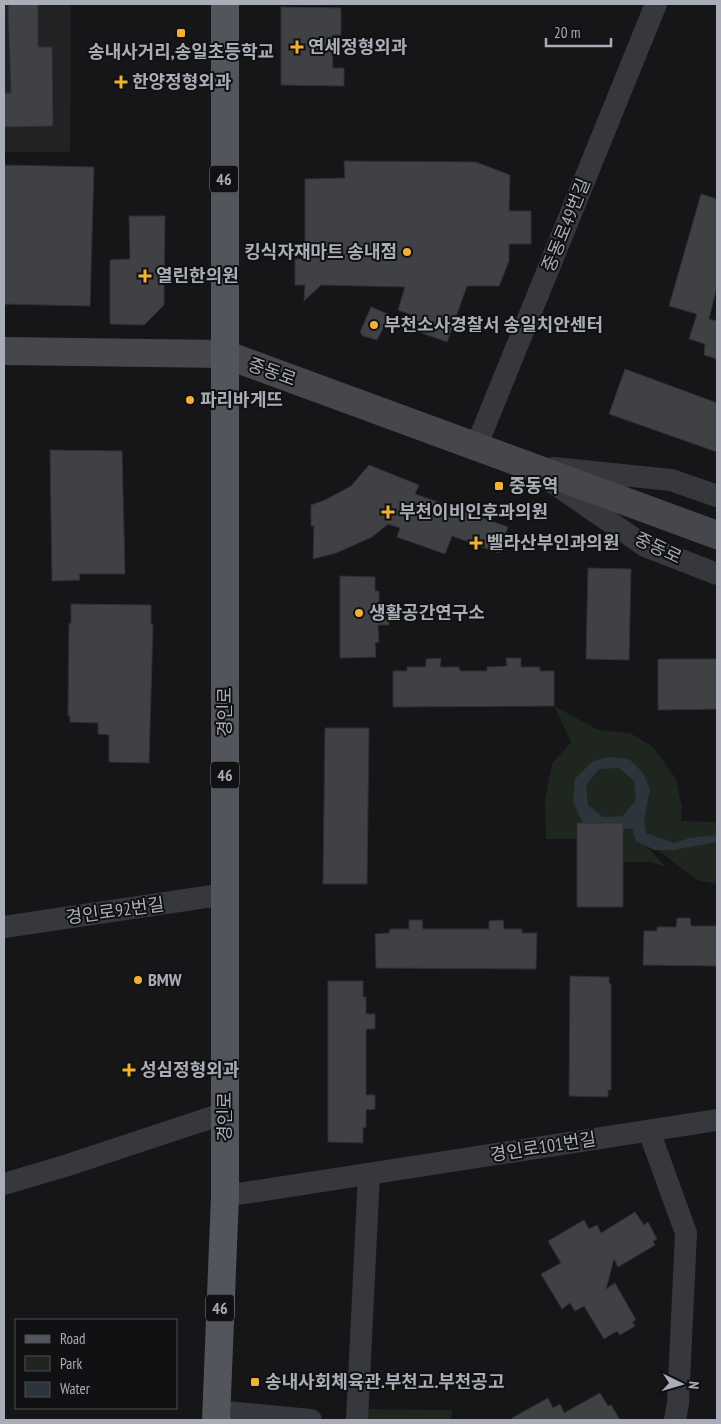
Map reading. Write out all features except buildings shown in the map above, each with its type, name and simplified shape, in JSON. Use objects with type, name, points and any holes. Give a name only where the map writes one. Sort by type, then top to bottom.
[{"type":"main road","name":"경인로","points":[[216,1416],[225,1196],[225,4]]},
{"type":"street","name":"중동로49번길","points":[[476,447],[656,4]]},
{"type":"street","name":"중동로","points":[[4,351],[224,354],[717,535]]},
{"type":"street","name":"중동로","points":[[528,466],[671,480],[717,496]]},
{"type":"street","name":"중동로","points":[[528,466],[645,546],[717,574]]},
{"type":"street","name":"경인로92번길","points":[[4,927],[226,894]]},
{"type":"street","points":[[4,1184],[225,1113]]},
{"type":"street","name":"경인로101번길","points":[[225,1196],[717,1120]]},
{"type":"street","points":[[649,1131],[686,1233],[678,1403],[675,1420]]},
{"type":"street","points":[[357,1420],[369,1174]]},
{"type":"street","points":[[216,1416],[311,1420]]},
{"type":"shaded area","points":[[4,4],[71,4],[70,152],[4,152]]},
{"type":"green space","points":[[554,706],[598,730],[630,733],[653,747],[676,779],[682,808],[681,821],[717,822],[717,884],[697,880],[627,826],[666,867],[651,862],[623,862],[578,839],[546,839],[545,799],[552,764],[571,742]]},
{"type":"green space","points":[[358,1409],[452,1410],[451,1420],[357,1420]]},
{"type":"water","points":[[610,757],[629,759],[643,773],[650,789],[644,821],[646,833],[674,843],[690,838],[717,835],[717,842],[674,850],[654,850],[636,841],[632,829],[584,825],[573,802],[575,779],[593,761]],"holes":[[[619,768],[634,781],[636,800],[623,816],[603,817],[588,805],[586,785],[599,769]]]},
{"type":"place","name":"송내사거리,송일초등학교","points":[[181,33]]},
{"type":"place","name":"연세정형외과","points":[[297,47]]},
{"type":"place","name":"한양정형외과","points":[[121,82]]},
{"type":"place","name":"킹식자재마트 송내점","points":[[407,252]]},
{"type":"place","name":"열린한의원","points":[[145,276]]},
{"type":"place","name":"부천소사경찰서 송일치안센터","points":[[374,325]]},
{"type":"place","name":"파리바게뜨","points":[[190,400]]},
{"type":"place","name":"중동역","points":[[499,486]]},
{"type":"place","name":"부천이비인후과의원","points":[[388,512]]},
{"type":"place","name":"벨라산부인과의원","points":[[476,543]]},
{"type":"place","name":"생활공간연구소","points":[[359,613]]},
{"type":"place","name":"BMW","points":[[138,980]]},
{"type":"place","name":"성심정형외과","points":[[129,1070]]},
{"type":"place","name":"송내사회체육관.부천고.부천공고","points":[[255,1382]]}]
